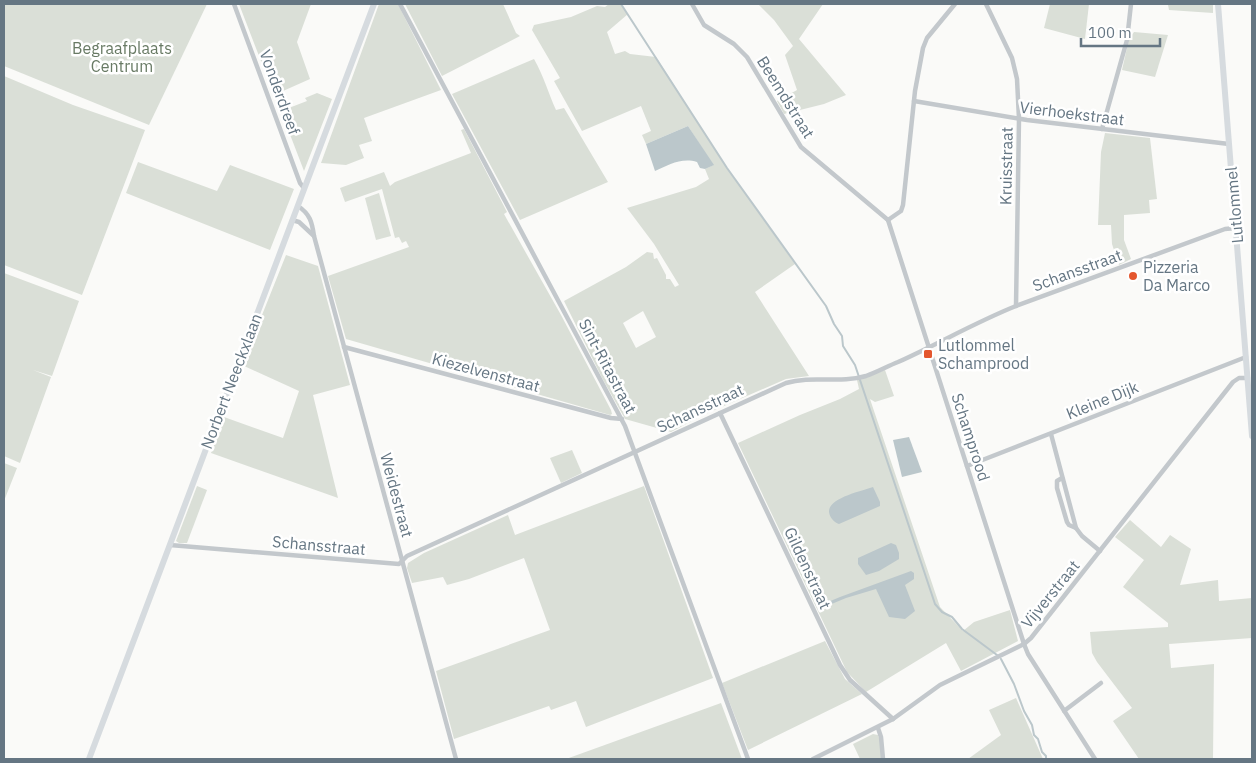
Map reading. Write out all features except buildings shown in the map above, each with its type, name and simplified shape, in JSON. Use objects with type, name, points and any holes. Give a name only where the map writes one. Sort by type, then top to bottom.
[{"type":"main road","name":"Norbert Neeckxlaan","points":[[89,759],[374,4]]},
{"type":"main road","name":"Lutlommel","points":[[1218,4],[1236,228],[1248,346],[1246,357],[1252,436]]},
{"type":"street","name":"Vonderdreef","points":[[234,4],[300,183],[304,188]]},
{"type":"street","name":"Sint-Ritastraat","points":[[400,4],[622,419],[748,759]]},
{"type":"street","name":"Beemdstraat","points":[[692,4],[704,25],[734,44],[747,57],[801,147],[888,220]]},
{"type":"street","points":[[888,220],[901,211],[903,205],[914,102],[920,61],[925,43],[955,4]]},
{"type":"street","name":"Kruisstraat","points":[[986,4],[1016,68],[1019,119],[1016,306]]},
{"type":"street","points":[[1102,129],[1127,40],[1131,4]]},
{"type":"street","name":"Vierhoekstraat","points":[[914,102],[1019,119],[1229,144]]},
{"type":"street","name":"Weidestraat","points":[[298,206],[311,219],[314,236],[456,759]]},
{"type":"street","points":[[292,220],[299,222],[314,236]]},
{"type":"street","name":"Schamprood","points":[[888,220],[1024,644],[1028,654],[1094,759]]},
{"type":"street","name":"Schansstraat","points":[[170,545],[398,564],[407,556],[794,380],[808,378],[859,378],[929,348],[1016,306],[1225,229],[1236,228]]},
{"type":"street","name":"Kiezelvenstraat","points":[[344,347],[610,418],[622,419]]},
{"type":"street","name":"Kleine Dijk","points":[[967,466],[1246,357]]},
{"type":"street","name":"Vijverstraat","points":[[813,759],[878,728],[940,685],[1024,644],[1031,638],[1233,382],[1239,378],[1248,378]]},
{"type":"street","name":"Gildenstraat","points":[[720,413],[840,665],[850,680],[893,719]]},
{"type":"street","points":[[1051,434],[1076,528],[1082,536],[1100,551]]},
{"type":"street","points":[[1062,478],[1057,481],[1057,488],[1067,522],[1076,528]]},
{"type":"street","points":[[1064,711],[1101,682]]},
{"type":"street","points":[[878,728],[881,737],[883,759]]},
{"type":"green space","name":"Begraafplaats Centrum","points":[[4,4],[207,4],[149,125],[4,66]]},
{"type":"green space","points":[[239,4],[311,4],[297,42],[310,79],[274,95]]},
{"type":"green space","points":[[379,4],[398,4],[441,90],[364,118],[372,141],[359,145],[364,158],[346,165],[321,163]]},
{"type":"green space","points":[[405,4],[503,4],[516,33],[520,36],[442,76]]},
{"type":"green space","points":[[609,4],[621,4],[628,14],[607,32],[615,54],[625,51],[630,54],[656,57],[727,168],[795,264],[755,292],[809,376],[786,379],[701,416],[671,432],[625,419],[602,378],[564,301],[626,267],[647,252],[653,253],[654,259],[657,258],[666,275],[666,279],[670,279],[675,287],[679,285],[654,244],[627,208],[696,187],[709,179],[705,169],[713,165],[688,126],[646,144],[642,135],[651,131],[641,106],[582,131],[554,81],[560,78],[532,30],[534,25],[571,17],[597,6],[605,7]],"holes":[[[643,311],[656,337],[636,348],[623,323]]]},
{"type":"green space","points":[[758,4],[823,4],[799,39],[846,95],[824,104],[784,114],[777,101],[797,90],[785,55],[793,46],[774,20]]},
{"type":"green space","points":[[1050,4],[1089,4],[1085,39],[1044,28]]},
{"type":"green space","points":[[1154,4],[1213,4],[1213,13],[1169,10],[1168,5]]},
{"type":"green space","points":[[1134,32],[1168,35],[1155,77],[1122,70],[1129,39]]},
{"type":"green space","points":[[534,59],[556,110],[564,108],[608,182],[520,220],[452,94]]},
{"type":"green space","points":[[4,76],[73,105],[145,130],[82,295],[4,265]]},
{"type":"green space","points":[[317,93],[332,99],[304,171],[281,111],[307,101],[305,98]]},
{"type":"green space","points":[[464,129],[507,212],[504,214],[561,315],[612,414],[610,415],[346,339],[328,276],[409,247],[406,241],[402,243],[399,237],[395,238],[382,189],[345,202],[340,188],[384,172],[390,186],[395,182],[471,153],[461,130]]},
{"type":"green space","points":[[1105,133],[1150,138],[1157,199],[1149,200],[1150,213],[1124,215],[1124,240],[1131,259],[1119,265],[1112,244],[1111,225],[1098,225],[1101,152]]},
{"type":"green space","points":[[138,162],[217,191],[230,165],[294,189],[270,250],[126,193]]},
{"type":"green space","points":[[379,193],[391,236],[376,240],[365,198]]},
{"type":"green space","points":[[286,255],[318,266],[350,385],[313,395],[338,498],[211,453],[224,417],[283,438],[299,391],[242,365]]},
{"type":"green space","points":[[4,273],[79,301],[52,376],[33,370],[51,377],[20,463],[4,456]]},
{"type":"green space","points":[[885,370],[894,396],[875,402],[870,399],[940,607],[963,631],[974,622],[1010,610],[1018,641],[961,671],[946,643],[866,692],[847,672],[738,443],[840,399],[859,389],[857,380]]},
{"type":"green space","points":[[572,450],[582,473],[561,483],[550,458]]},
{"type":"green space","points":[[4,463],[17,468],[4,501]]},
{"type":"green space","points":[[197,486],[207,490],[187,543],[179,543],[176,541]]},
{"type":"green space","points":[[644,486],[713,678],[586,727],[576,701],[551,710],[549,706],[454,739],[436,671],[550,630],[524,558],[469,579],[447,585],[443,577],[412,583],[407,568],[408,563],[424,553],[508,515],[515,535]]},
{"type":"green space","points":[[1130,520],[1161,547],[1170,535],[1191,549],[1180,585],[1218,580],[1219,601],[1252,598],[1252,638],[1169,644],[1171,668],[1214,664],[1213,759],[1139,759],[1113,721],[1132,708],[1092,653],[1090,632],[1168,627],[1168,623],[1123,587],[1144,560],[1115,537]]},
{"type":"green space","points":[[825,641],[845,679],[862,694],[748,750],[722,683]]},
{"type":"green space","points":[[1016,698],[1043,759],[968,759],[1001,735],[989,710]]},
{"type":"green space","points":[[721,703],[742,759],[566,759]]},
{"type":"green space","points":[[873,734],[878,735],[881,743],[881,759],[860,759],[853,744]]},
{"type":"shaded area","points":[[688,126],[714,165],[705,169],[700,168],[697,162],[686,160],[675,162],[655,171],[646,144]]},
{"type":"shaded area","points":[[909,437],[922,472],[902,477],[893,440]]},
{"type":"shaded area","points":[[873,487],[880,506],[839,524],[832,520],[829,512],[830,507],[834,503],[846,496]]},
{"type":"shaded area","points":[[891,543],[896,545],[899,559],[879,571],[866,575],[858,564],[858,558]]},
{"type":"shaded area","points":[[911,571],[914,573],[914,579],[905,585],[915,611],[905,619],[889,617],[876,589],[821,607],[821,605],[840,597]]},
{"type":"waterway","points":[[621,4],[727,168],[826,306],[842,336],[843,346],[855,365],[935,604],[942,612],[952,617],[962,629],[997,655]]},
{"type":"waterway","points":[[1001,659],[1014,684],[1024,711],[1032,725],[1034,735],[1038,739],[1046,759]]},
{"type":"place","name":"Pizzeria Da Marco","points":[[1133,276]]},
{"type":"place","name":"Lutlommel Schamprood","points":[[928,354]]}]
